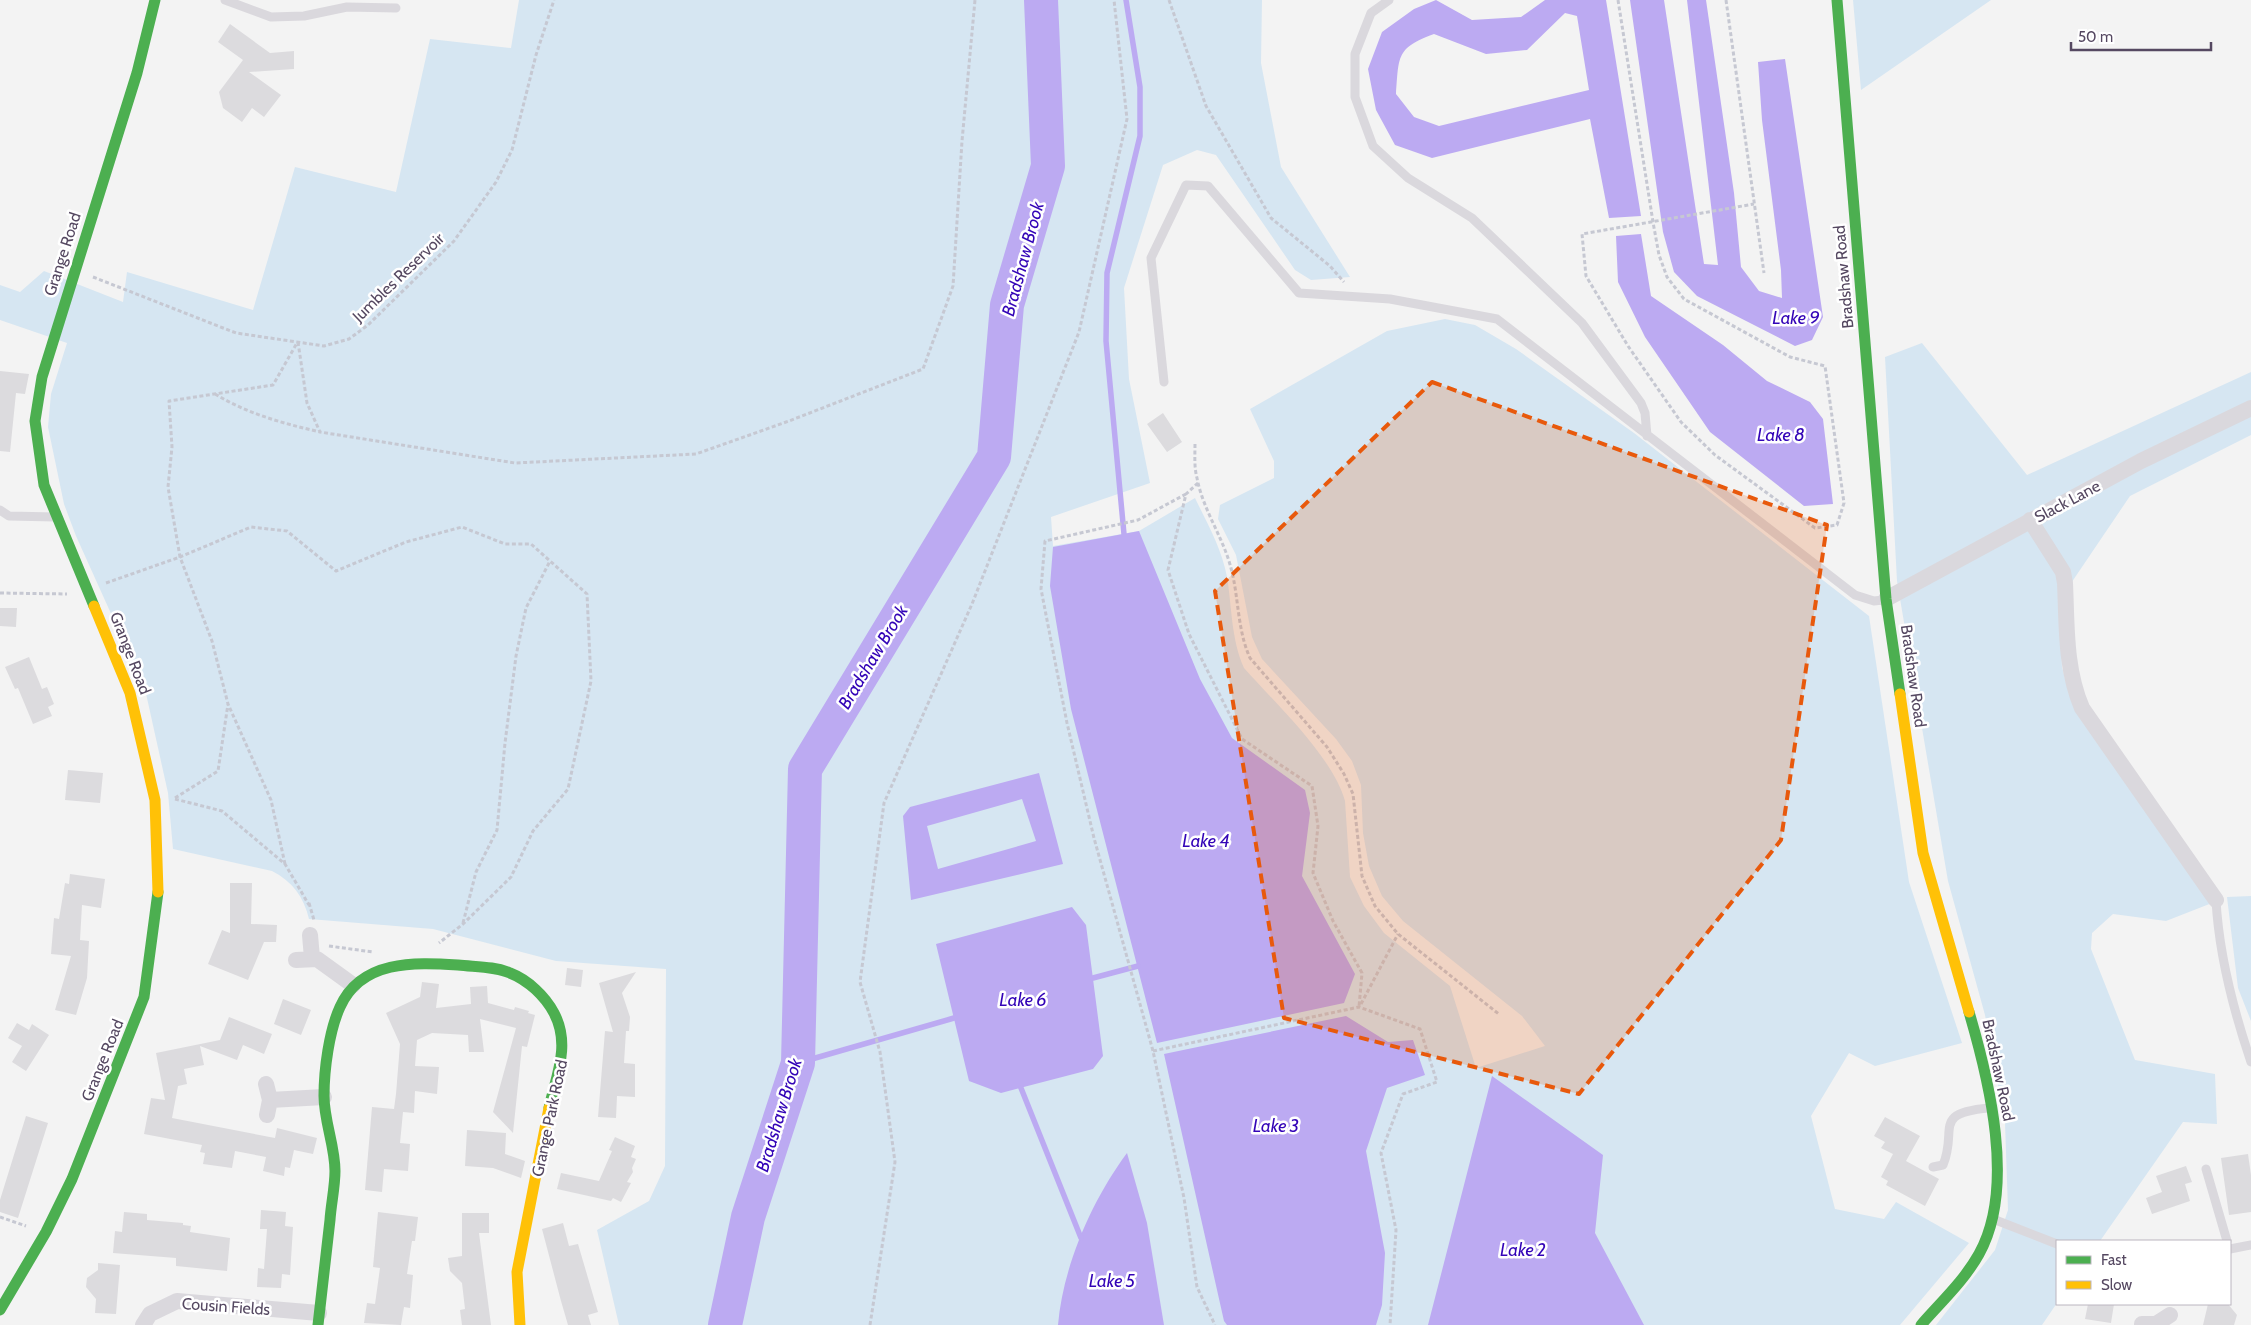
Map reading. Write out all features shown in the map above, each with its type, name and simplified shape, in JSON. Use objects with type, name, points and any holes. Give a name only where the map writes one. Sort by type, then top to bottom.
[{"type":"street","name":"Grange Road","points":[[0,1310],[46,1232],[72,1179],[144,997],[158,906],[159,864],[155,800],[130,693],[44,484],[35,421],[42,377],[137,73],[155,0]]},
{"type":"street","name":"Bradshaw Road","points":[[1837,0],[1886,599],[1923,853],[1931,892],[1972,1020],[1992,1107],[1997,1167],[1996,1195],[1992,1219],[1983,1246],[1966,1271],[1921,1325]]},
{"type":"street","name":"Slack Lane","points":[[1886,599],[2141,461],[2251,408]]},
{"type":"street","points":[[2030,520],[2062,572],[2065,583],[2069,668],[2074,689],[2082,708],[2216,900]]},
{"type":"street","points":[[313,932],[310,954],[328,965],[353,985],[340,1007],[330,1034],[324,1097],[333,1144],[335,1172],[318,1319]]},
{"type":"street","name":"Grange Park Road","points":[[353,985],[389,967],[406,963],[493,968],[511,973],[528,982],[543,996],[555,1014],[563,1048],[517,1272],[516,1296],[520,1325]]},
{"type":"street","points":[[266,1084],[269,1108],[324,1097]]},
{"type":"street","name":"Cousin Fields","points":[[143,1325],[150,1314],[177,1301],[318,1319]]},
{"type":"lane","points":[[225,0],[271,16],[304,16],[347,8],[396,8]]},
{"type":"lane","points":[[1389,0],[1371,13],[1355,54],[1355,97],[1373,146],[1408,178],[1472,218],[1582,323],[1641,403],[1645,413],[1647,436]]},
{"type":"lane","points":[[1164,382],[1151,258],[1186,185],[1208,186],[1300,293],[1390,299],[1497,319],[1855,595],[1874,601],[1886,599]]},
{"type":"lane","points":[[0,510],[9,516],[58,517]]},
{"type":"lane","points":[[2216,900],[2220,940],[2234,1014],[2251,1062]]},
{"type":"lane","points":[[1933,1167],[1943,1165],[1947,1156],[1950,1122],[1957,1115],[1970,1110],[1992,1107]]},
{"type":"lane","points":[[2206,1169],[2227,1240]]},
{"type":"lane","points":[[1992,1219],[2056,1244]]},
{"type":"lane","points":[[2231,1249],[2251,1245]]},
{"type":"path","name":"Jumbles Reservoir","points":[[74,271],[236,333],[324,346],[349,339],[368,325],[454,241],[469,223],[496,182],[512,150],[536,55],[554,0]]},
{"type":"path","points":[[215,394],[237,407],[269,420],[320,432],[515,463],[696,454],[789,421],[923,369],[954,286],[962,141],[976,0]]},
{"type":"path","points":[[870,1325],[895,1162],[880,1052],[860,982],[884,803],[972,604],[1079,332],[1127,119],[1114,0]]},
{"type":"path","points":[[1169,0],[1206,106],[1272,218],[1330,266],[1356,297]]},
{"type":"path","points":[[1618,0],[1652,222],[1659,255],[1668,277],[1684,299],[1790,358],[1825,366],[1844,503],[1837,525],[1815,528],[1715,456],[1681,422],[1618,331],[1586,276],[1582,234],[1652,222],[1754,204]]},
{"type":"path","points":[[1726,0],[1764,273]]},
{"type":"path","points":[[285,864],[271,800],[228,704],[212,641],[180,557],[168,487],[172,447],[169,401],[273,385],[298,342]]},
{"type":"path","points":[[298,342],[307,403],[320,432]]},
{"type":"path","points":[[1195,444],[1198,483],[1225,545],[1232,570],[1243,643],[1250,658],[1327,747],[1344,774],[1353,794],[1362,876],[1375,906],[1398,934],[1500,1015]]},
{"type":"path","points":[[1198,483],[1186,494],[1138,520],[1045,542],[1041,589],[1067,723],[1092,828],[1153,1051],[1184,1198],[1197,1287],[1215,1325]]},
{"type":"path","points":[[1186,494],[1168,570],[1189,634],[1242,739],[1312,786],[1318,826],[1313,873],[1333,921],[1362,973],[1359,1007]]},
{"type":"path","points":[[0,592],[68,594],[88,589],[180,557],[251,527],[287,532],[336,571],[406,542],[462,527],[505,544],[531,544],[587,594],[591,682],[568,789],[533,831],[511,877],[463,924],[438,944]]},
{"type":"path","points":[[463,924],[476,872],[497,830],[505,742],[516,656],[526,608],[550,561]]},
{"type":"path","points":[[174,799],[218,771],[228,704]]},
{"type":"path","points":[[155,800],[174,799],[222,811],[285,864],[309,903],[313,932]]},
{"type":"path","points":[[309,903],[313,932]]},
{"type":"path","points":[[1359,1007],[1398,934]]},
{"type":"path","points":[[310,954],[382,951]]},
{"type":"path","points":[[1153,1051],[1359,1007],[1420,1029],[1437,1082],[1403,1094],[1380,1153],[1396,1230],[1390,1325]]},
{"type":"path","points":[[0,1217],[46,1232]]},
{"type":"highlighted area","points":[[1432,382],[1827,525],[1781,840],[1579,1094],[1284,1018],[1215,591]]},
{"type":"shaded area","points":[[519,0],[1262,0],[1261,63],[1281,167],[1350,277],[1311,280],[1295,270],[1216,155],[1197,150],[1163,165],[1124,288],[1129,379],[1150,483],[1051,517],[1053,546],[1139,531],[1195,498],[1222,556],[1229,588],[1234,634],[1244,668],[1302,731],[1329,767],[1345,801],[1350,877],[1364,906],[1384,933],[1450,986],[1476,1068],[1545,1046],[1522,1016],[1403,921],[1382,896],[1369,866],[1363,833],[1361,785],[1352,761],[1336,739],[1262,659],[1252,637],[1236,555],[1218,519],[1220,505],[1274,478],[1274,461],[1250,409],[1387,331],[1445,319],[1475,325],[1516,349],[1634,433],[1869,616],[1909,882],[1962,1043],[1875,1066],[1849,1053],[1811,1116],[1835,1209],[1884,1219],[1896,1202],[1969,1243],[1900,1325],[619,1325],[597,1230],[649,1201],[665,1166],[666,969],[556,961],[433,929],[309,919],[304,904],[296,890],[286,880],[272,871],[173,849],[168,793],[145,689],[76,536],[64,504],[48,427],[51,394],[67,343],[0,320],[0,285],[20,292],[44,271],[123,302],[127,272],[253,310],[295,167],[396,192],[430,39],[511,48]]},
{"type":"shaded area","points":[[1853,0],[1991,0],[1861,90]]},
{"type":"shaded area","points":[[1922,343],[2027,475],[2251,372],[2251,435],[2130,496],[2059,601],[2062,667],[2069,694],[2212,903],[2166,921],[2113,914],[2092,933],[2091,949],[2135,1060],[2215,1074],[2217,1124],[2183,1122],[2101,1240],[2056,1240],[2056,1304],[2042,1325],[1936,1325],[1995,1250],[2008,1210],[2005,1123],[1985,1015],[1948,881],[1897,581],[1885,357]]},
{"type":"shaded area","points":[[2251,896],[2251,1021],[2238,988],[2227,897]]},
{"type":"water","points":[[1436,0],[1472,20],[1521,17],[1545,0],[1606,0],[1641,216],[1609,218],[1590,119],[1432,158],[1395,145],[1376,110],[1368,69],[1382,32],[1414,9]],"holes":[[[1565,13],[1577,16],[1589,90],[1439,126],[1414,117],[1396,94],[1399,62],[1402,55],[1412,44],[1422,39],[1434,34],[1486,54],[1527,50]]]},
{"type":"water","name":"Lake 9","points":[[1630,0],[1664,0],[1704,264],[1718,265],[1687,0],[1706,0],[1734,193],[1741,267],[1759,291],[1782,298],[1781,270],[1762,120],[1758,62],[1785,59],[1823,317],[1812,340],[1795,346],[1697,296],[1674,272],[1663,232]]},
{"type":"water","name":"Lake 8","points":[[1641,234],[1651,296],[1723,345],[1767,381],[1810,402],[1823,419],[1833,504],[1804,506],[1710,432],[1645,337],[1618,282],[1616,236]]},
{"type":"water","name":"Lake 4","points":[[1139,531],[1200,679],[1232,738],[1305,790],[1310,813],[1302,876],[1355,974],[1344,1003],[1157,1043],[1071,709],[1050,586],[1053,547]]},
{"type":"water","points":[[1039,773],[1063,864],[911,900],[903,816],[910,807]],"holes":[[[1022,799],[1036,841],[938,869],[927,826]]]},
{"type":"water","name":"Lake 6","points":[[1072,907],[1086,925],[1103,1056],[1093,1069],[1001,1093],[969,1081],[936,944]]},
{"type":"water","name":"Lake 3","points":[[1346,1016],[1388,1042],[1413,1040],[1425,1075],[1387,1088],[1366,1151],[1385,1253],[1382,1305],[1376,1325],[1227,1325],[1224,1321],[1164,1054]]},
{"type":"water","name":"Lake 2","points":[[1492,1076],[1603,1155],[1595,1233],[1644,1325],[1428,1325]]},
{"type":"water","name":"Lake 5","points":[[1127,1153],[1147,1223],[1164,1325],[1058,1325],[1066,1280],[1081,1234],[1102,1191]]},
{"type":"building","points":[[230,24],[270,53],[294,51],[294,69],[249,72],[281,95],[264,117],[252,108],[242,122],[223,108],[219,92],[243,60],[218,42]]},
{"type":"building","points":[[0,371],[29,374],[25,394],[16,393],[10,452],[0,451]]},
{"type":"building","points":[[1163,413],[1182,442],[1167,452],[1147,424]]},
{"type":"building","points":[[0,608],[17,608],[16,627],[0,626]]},
{"type":"building","points":[[29,657],[42,689],[47,687],[54,704],[48,707],[52,716],[33,724],[18,688],[15,689],[5,667]]},
{"type":"building","points":[[68,770],[103,773],[100,803],[65,800]]},
{"type":"building","points":[[70,874],[105,879],[101,908],[82,905],[80,940],[89,941],[87,978],[76,1015],[55,1010],[71,956],[51,954],[54,918],[59,919],[65,883],[69,884]]},
{"type":"building","points":[[230,883],[252,883],[251,924],[277,925],[276,942],[264,942],[248,980],[208,964],[222,930],[230,933]]},
{"type":"building","points":[[567,968],[583,970],[581,987],[565,985]]},
{"type":"building","points":[[636,972],[622,993],[630,1017],[629,1031],[626,1031],[624,1063],[635,1064],[635,1097],[617,1096],[616,1118],[598,1117],[605,1031],[613,1032],[599,983]]},
{"type":"building","points":[[422,982],[439,984],[436,1008],[471,1004],[470,987],[487,986],[488,1003],[514,1010],[515,1007],[535,1015],[527,1047],[522,1046],[513,1133],[493,1112],[516,1028],[480,1019],[484,1052],[469,1052],[468,1035],[432,1033],[417,1040],[415,1066],[439,1067],[437,1094],[415,1091],[414,1113],[403,1112],[400,1143],[410,1144],[408,1171],[384,1169],[382,1192],[365,1190],[372,1107],[394,1109],[396,1094],[400,1044],[386,1013],[420,997]]},
{"type":"building","points":[[283,999],[311,1010],[301,1035],[274,1024]]},
{"type":"building","points":[[229,1017],[272,1034],[264,1054],[243,1045],[237,1060],[200,1046],[204,1065],[184,1069],[187,1084],[178,1086],[172,1118],[275,1138],[277,1128],[317,1138],[313,1154],[294,1150],[290,1168],[285,1167],[284,1176],[263,1171],[266,1157],[235,1151],[232,1168],[203,1164],[205,1153],[200,1152],[202,1145],[144,1134],[151,1098],[165,1100],[156,1053],[220,1040]]},
{"type":"building","points":[[17,1023],[29,1030],[32,1024],[49,1035],[26,1071],[12,1062],[22,1046],[8,1038]]},
{"type":"building","points":[[26,1116],[48,1123],[18,1218],[0,1212],[0,1200]]},
{"type":"building","points":[[1885,1117],[1920,1136],[1906,1161],[1939,1179],[1925,1206],[1886,1185],[1888,1181],[1881,1177],[1893,1154],[1881,1148],[1885,1142],[1874,1136]]},
{"type":"building","points":[[467,1130],[506,1133],[505,1154],[525,1161],[521,1178],[493,1168],[465,1166]]},
{"type":"building","points":[[615,1137],[635,1146],[631,1157],[636,1159],[632,1168],[633,1172],[627,1182],[631,1183],[621,1202],[613,1198],[611,1201],[557,1189],[561,1173],[599,1181],[612,1151],[609,1150]]},
{"type":"building","points":[[2248,1154],[2251,1175],[2251,1212],[2229,1215],[2221,1158]]},
{"type":"building","points":[[2186,1166],[2192,1182],[2185,1184],[2190,1201],[2152,1214],[2146,1198],[2162,1192],[2156,1176]]},
{"type":"building","points":[[261,1210],[286,1212],[285,1226],[293,1227],[290,1275],[282,1274],[281,1288],[257,1287],[258,1268],[264,1269],[267,1229],[260,1229]]},
{"type":"building","points":[[124,1212],[147,1214],[147,1220],[183,1223],[183,1225],[191,1226],[190,1232],[230,1238],[227,1271],[176,1266],[176,1258],[113,1253],[115,1231],[122,1232]]},
{"type":"building","points":[[378,1212],[418,1217],[415,1241],[412,1241],[407,1274],[413,1275],[410,1308],[404,1307],[401,1325],[364,1323],[367,1303],[375,1304],[380,1268],[373,1267]]},
{"type":"building","points":[[462,1213],[489,1213],[489,1233],[479,1233],[491,1325],[462,1325],[460,1310],[465,1309],[462,1283],[450,1271],[448,1258],[462,1256]]},
{"type":"building","points":[[563,1223],[569,1246],[578,1244],[598,1312],[588,1315],[591,1325],[568,1325],[561,1301],[542,1229]]},
{"type":"building","points":[[98,1263],[120,1265],[116,1314],[95,1313],[96,1299],[86,1287],[87,1278],[98,1270]]},
{"type":"building","points":[[2088,1305],[2114,1305],[2111,1323],[2085,1319]]},
{"type":"building","points":[[2208,1305],[2229,1305],[2237,1315],[2234,1325],[2203,1325]]},
{"type":"waterway","name":"Bradshaw Brook","points":[[725,1325],[748,1217],[798,1063],[805,769],[994,457],[1007,305],[1048,166],[1041,0]]},
{"type":"waterway","points":[[1124,534],[1106,341],[1107,273],[1140,136],[1140,87],[1126,0]]},
{"type":"waterway","points":[[1093,978],[1138,966]]},
{"type":"waterway","points":[[798,1063],[954,1018]]},
{"type":"waterway","points":[[1021,1088],[1081,1238]]},
{"type":"traffic: fast","points":[[94,606],[44,485],[35,421],[42,377],[137,73],[155,0]]},
{"type":"traffic: fast","points":[[1837,0],[1886,599],[1900,694]]},
{"type":"traffic: fast","points":[[0,1310],[46,1232],[72,1179],[144,997],[158,892]]},
{"type":"traffic: fast","points":[[318,1325],[335,1177],[335,1162],[324,1105],[326,1063],[330,1039],[340,1007],[349,992],[361,980],[375,972],[390,967],[424,964],[491,968],[504,971],[523,980],[546,1001],[559,1025],[562,1049],[549,1108]]},
{"type":"traffic: fast","points":[[1921,1325],[1959,1282],[1979,1254],[1990,1227],[1996,1198],[1997,1166],[1991,1101],[1969,1012]]},
{"type":"traffic: slow","points":[[94,606],[130,693],[155,800],[158,892]]},
{"type":"traffic: slow","points":[[1900,694],[1923,853],[1969,1012]]},
{"type":"traffic: slow","points":[[520,1325],[517,1272],[549,1108]]}]
